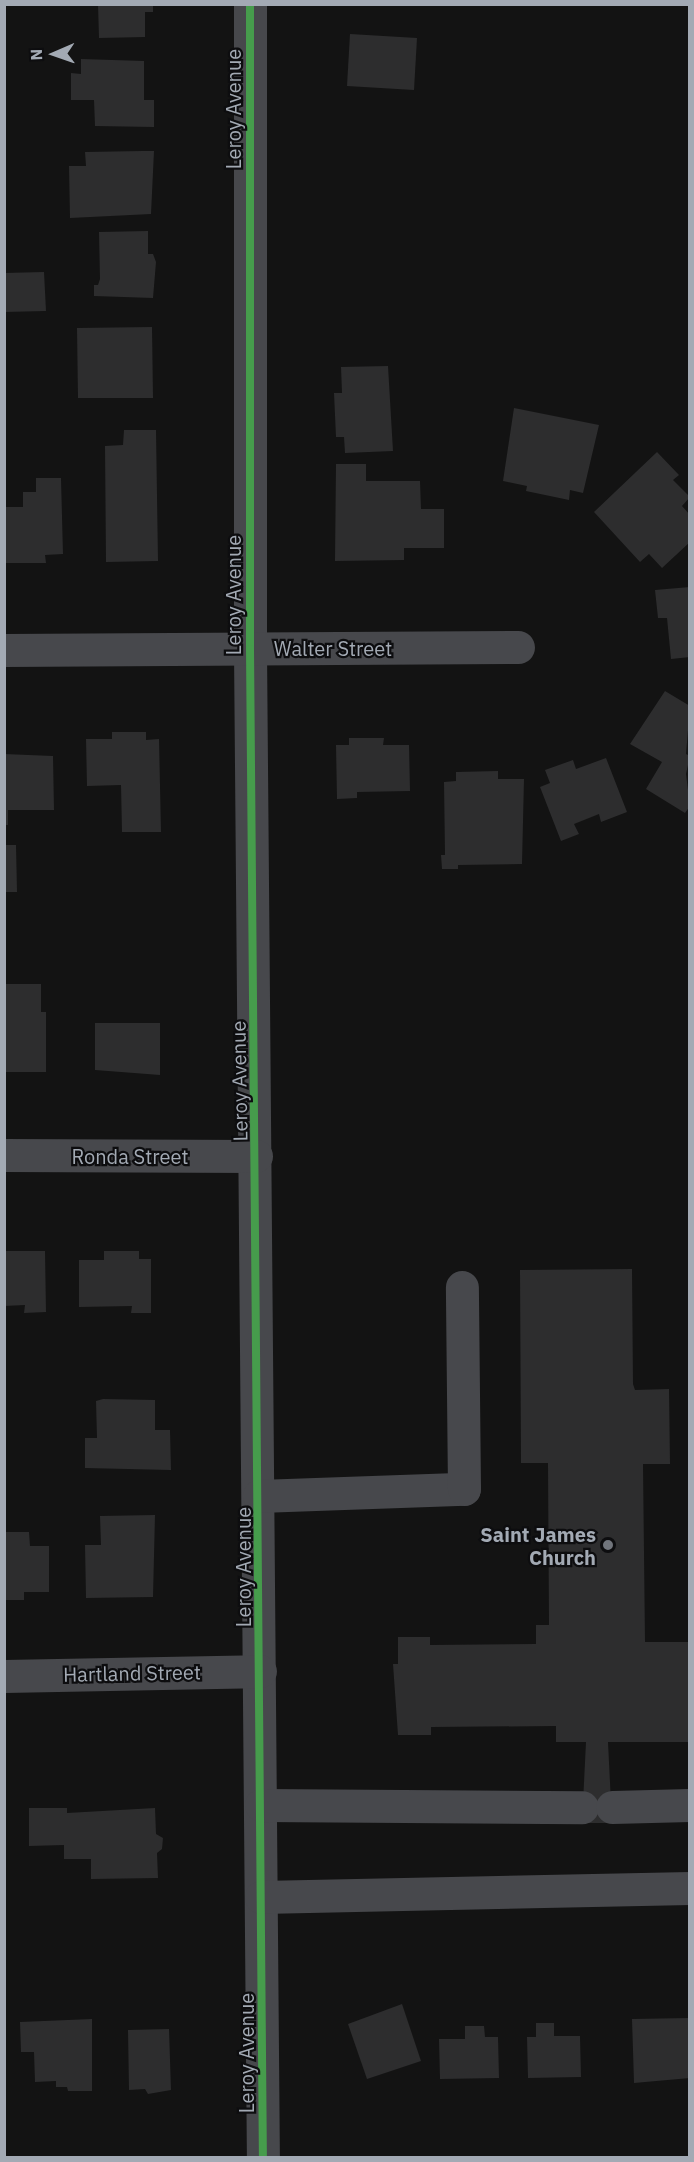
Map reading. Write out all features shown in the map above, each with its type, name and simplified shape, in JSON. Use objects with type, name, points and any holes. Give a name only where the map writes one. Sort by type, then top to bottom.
[{"type":"street","name":"Leroy Avenue","points":[[250,4],[250,649],[263,2157]]},
{"type":"street","name":"Walter Street","points":[[4,650],[518,647]]},
{"type":"street","name":"Ronda Street","points":[[4,1155],[256,1156]]},
{"type":"street","points":[[259,1496],[464,1489],[462,1287]]},
{"type":"street","name":"Hartland Street","points":[[4,1676],[260,1671]]},
{"type":"street","points":[[261,1805],[597,1807],[690,1805]]},
{"type":"street","points":[[261,1897],[690,1888]]},
{"type":"building","points":[[98,4],[153,4],[153,12],[145,12],[145,37],[99,38]]},
{"type":"building","points":[[350,34],[417,38],[414,90],[347,86]]},
{"type":"building","points":[[81,59],[144,61],[144,100],[154,100],[154,127],[95,126],[94,100],[71,100],[71,73],[81,74]]},
{"type":"building","points":[[154,151],[151,214],[70,218],[69,166],[86,166],[85,152]]},
{"type":"building","points":[[148,231],[148,254],[153,254],[156,262],[153,298],[94,296],[94,285],[98,285],[100,279],[99,232]]},
{"type":"building","points":[[44,272],[46,311],[4,312],[4,273]]},
{"type":"building","points":[[152,327],[153,398],[78,398],[77,328]]},
{"type":"building","points":[[388,366],[393,451],[345,453],[344,437],[336,437],[334,393],[342,393],[341,367]]},
{"type":"building","points":[[514,408],[599,425],[583,493],[570,490],[569,500],[526,491],[527,486],[503,481]]},
{"type":"building","points":[[124,430],[156,430],[158,561],[106,562],[105,446],[123,445]]},
{"type":"building","points":[[657,452],[679,475],[673,480],[690,497],[682,506],[690,515],[690,542],[662,568],[649,554],[640,562],[594,512]]},
{"type":"building","points":[[336,464],[366,464],[366,481],[420,481],[421,509],[444,509],[444,548],[404,548],[404,560],[335,561]]},
{"type":"building","points":[[36,478],[61,478],[63,554],[45,555],[46,563],[4,563],[4,507],[23,507],[23,492],[36,492]]},
{"type":"building","points":[[690,587],[690,657],[671,659],[667,618],[658,618],[655,590]]},
{"type":"building","points":[[665,691],[690,706],[686,754],[690,756],[686,774],[690,806],[685,813],[646,789],[662,762],[630,744]]},
{"type":"building","points":[[112,732],[146,732],[146,740],[159,739],[161,832],[122,832],[121,785],[87,786],[86,739],[112,739]]},
{"type":"building","points":[[349,738],[384,738],[383,745],[409,745],[410,791],[357,792],[357,798],[337,799],[336,745],[349,745]]},
{"type":"building","points":[[4,754],[53,756],[54,810],[8,810],[8,825],[4,825]]},
{"type":"building","points":[[606,758],[627,812],[601,822],[599,814],[574,824],[579,834],[561,841],[540,787],[550,783],[545,770],[573,760],[576,769]]},
{"type":"building","points":[[498,771],[498,779],[524,779],[522,864],[458,865],[458,869],[442,869],[441,855],[445,855],[444,782],[456,781],[456,772]]},
{"type":"building","points":[[4,845],[16,845],[17,892],[4,892]]},
{"type":"building","points":[[4,984],[41,984],[41,1012],[46,1012],[46,1072],[4,1072]]},
{"type":"building","points":[[95,1023],[160,1023],[160,1075],[95,1070]]},
{"type":"building","points":[[4,1251],[45,1251],[46,1312],[24,1313],[25,1305],[4,1306]]},
{"type":"building","points":[[104,1251],[139,1251],[139,1259],[151,1259],[151,1313],[131,1313],[132,1306],[79,1307],[79,1260],[104,1260]]},
{"type":"building","points":[[632,1269],[633,1384],[635,1390],[669,1389],[670,1464],[643,1464],[645,1642],[689,1642],[690,1742],[608,1742],[612,1823],[582,1823],[586,1742],[556,1742],[556,1726],[431,1727],[431,1735],[398,1735],[393,1664],[398,1664],[398,1637],[430,1637],[430,1645],[536,1644],[536,1625],[549,1625],[548,1463],[521,1463],[520,1270]]},
{"type":"building","points":[[103,1399],[155,1400],[155,1430],[170,1430],[171,1470],[85,1468],[85,1438],[97,1438],[96,1401]]},
{"type":"building","points":[[155,1515],[153,1597],[86,1598],[85,1545],[101,1545],[100,1516]]},
{"type":"building","points":[[4,1532],[29,1532],[30,1546],[49,1546],[49,1592],[24,1592],[24,1600],[4,1600]]},
{"type":"building","points":[[29,1808],[67,1808],[67,1813],[155,1808],[156,1834],[163,1838],[162,1849],[157,1853],[158,1878],[91,1879],[91,1859],[64,1859],[64,1845],[29,1846]]},
{"type":"building","points":[[402,2004],[421,2061],[367,2079],[348,2024]]},
{"type":"building","points":[[690,2018],[690,2078],[634,2083],[632,2019]]},
{"type":"building","points":[[92,2019],[92,2091],[68,2091],[67,2087],[56,2087],[56,2081],[35,2082],[34,2052],[21,2052],[20,2022]]},
{"type":"building","points":[[536,2023],[554,2023],[554,2036],[580,2036],[581,2077],[528,2078],[527,2037],[536,2037]]},
{"type":"building","points":[[465,2026],[484,2026],[485,2037],[498,2037],[499,2078],[440,2079],[439,2039],[465,2039]]},
{"type":"building","points":[[169,2029],[171,2090],[148,2094],[145,2089],[129,2090],[128,2030]]},
{"type":"cycle path","points":[[250,4],[250,649],[263,2158]]},
{"type":"place","name":"Saint James Church","points":[[608,1545]]}]
